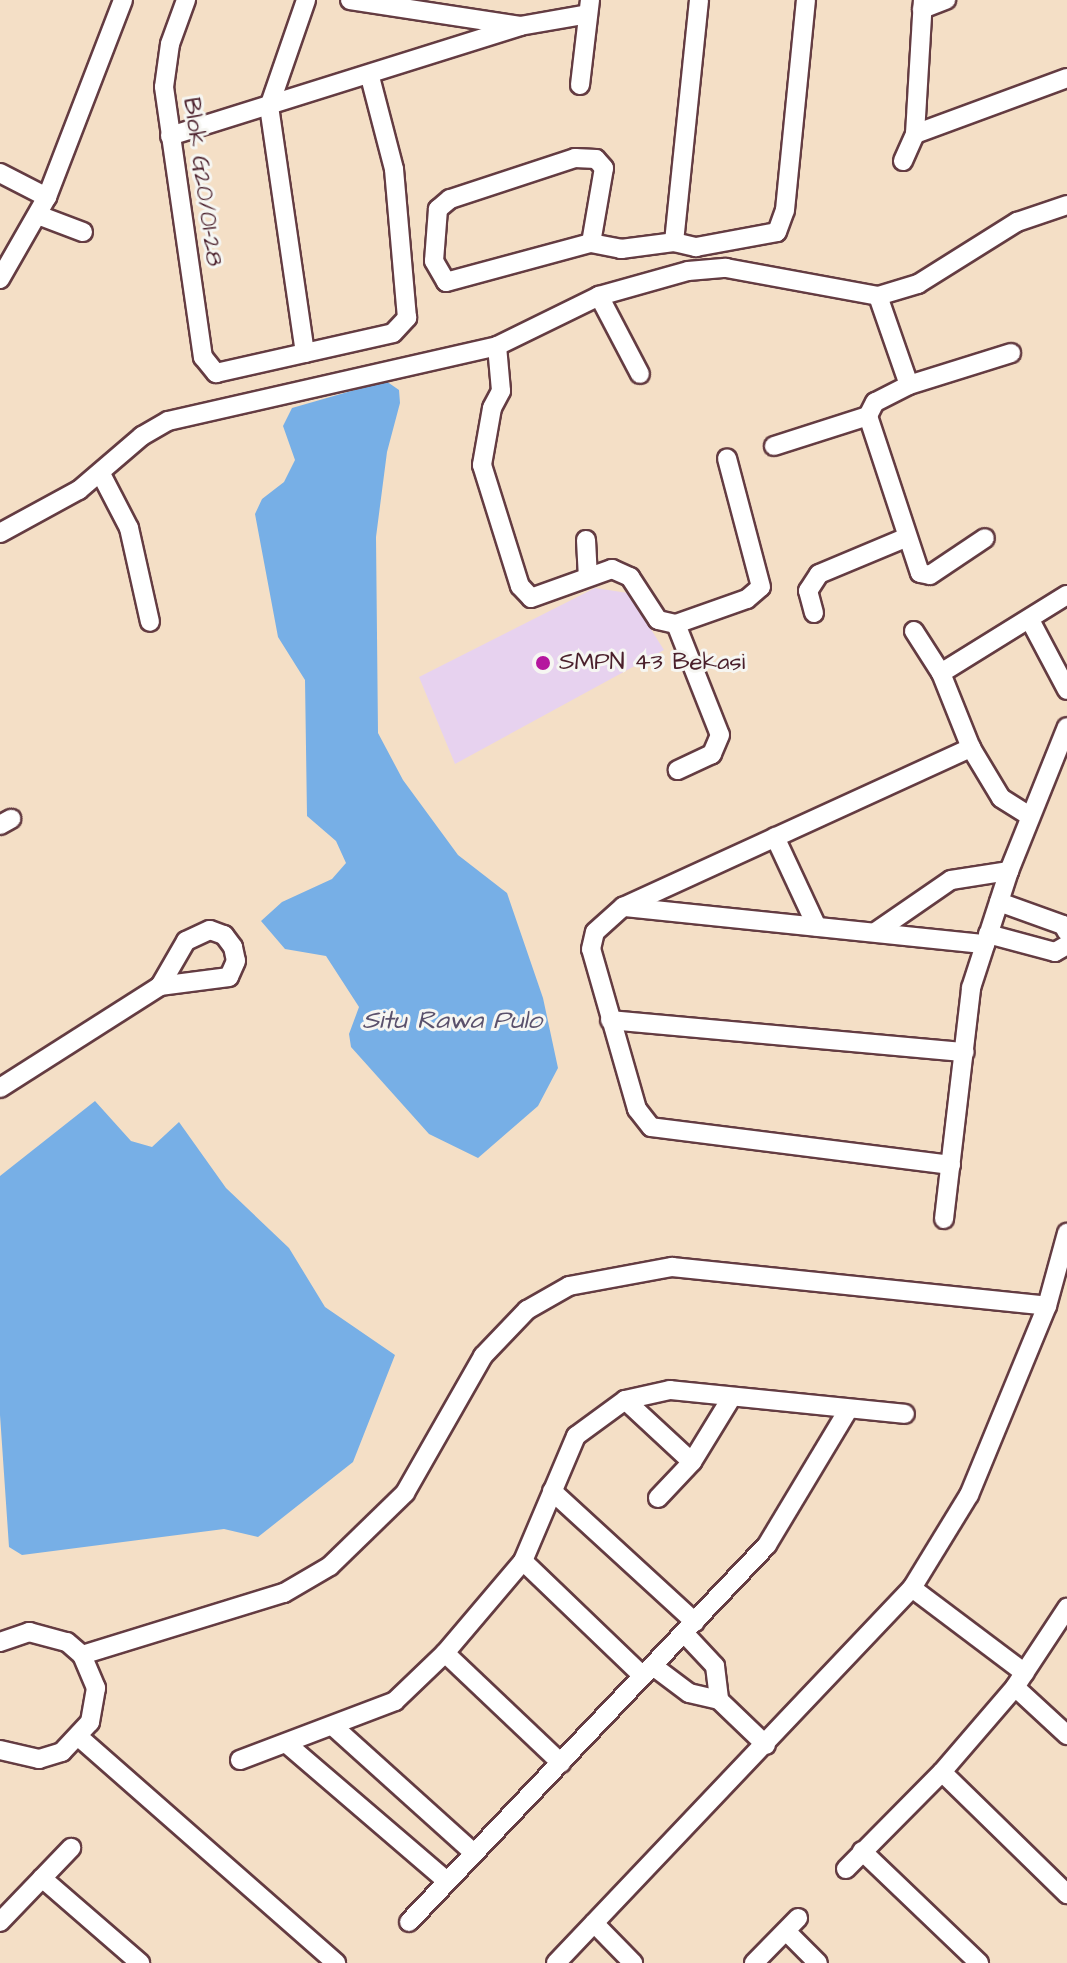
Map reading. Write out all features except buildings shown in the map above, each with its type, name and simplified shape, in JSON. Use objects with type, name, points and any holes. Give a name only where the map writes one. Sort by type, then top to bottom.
[{"type":"street","points":[[0,279],[47,197],[123,0]]},
{"type":"street","name":"Blok G20/01-28","points":[[186,0],[164,75],[170,136],[203,357],[212,371],[225,375],[305,353]]},
{"type":"street","points":[[306,0],[269,107],[305,353],[393,333],[408,315],[394,169],[370,77]]},
{"type":"street","points":[[350,0],[520,26]]},
{"type":"street","points":[[674,242],[699,0]]},
{"type":"street","points":[[591,243],[604,168],[596,159],[575,158],[450,199],[438,209],[434,261],[446,282],[591,243],[621,249],[674,242],[696,247],[777,232],[785,210],[806,0]]},
{"type":"street","points":[[903,161],[915,134],[922,4],[946,0]]},
{"type":"street","points":[[170,136],[370,77],[520,26],[589,7],[580,85]]},
{"type":"street","points":[[915,134],[1067,78]]},
{"type":"street","points":[[0,173],[47,197]]},
{"type":"street","points":[[0,533],[101,474],[142,436],[168,421],[497,346],[599,296],[688,271],[726,268],[878,296],[918,284],[1017,222],[1067,205]]},
{"type":"street","points":[[38,215],[83,232]]},
{"type":"street","points":[[599,296],[640,374]]},
{"type":"street","points":[[878,296],[909,385]]},
{"type":"street","points":[[497,346],[501,391],[492,408],[482,465],[520,586],[531,598],[540,598],[588,574],[612,569],[630,577],[658,620],[676,624],[747,599],[761,587],[727,458]]},
{"type":"street","points":[[985,538],[925,576],[905,538],[868,416],[875,402],[909,385],[1011,353]]},
{"type":"street","points":[[774,446],[868,416]]},
{"type":"street","points":[[101,474],[129,528],[150,622]]},
{"type":"street","points":[[814,613],[808,591],[819,574],[905,538]]},
{"type":"street","points":[[586,540],[588,574]]},
{"type":"street","points":[[941,673],[1067,595]]},
{"type":"street","points":[[1030,620],[1067,690]]},
{"type":"street","points":[[676,624],[720,735],[712,754],[678,770]]},
{"type":"street","points":[[914,631],[941,673],[971,748],[1001,798],[1030,816]]},
{"type":"street","points":[[944,1219],[971,988],[1009,871],[1067,727]]},
{"type":"street","points":[[951,1165],[663,1132],[640,1114],[610,1020],[591,941],[609,915],[623,907],[971,748]]},
{"type":"street","points":[[775,837],[817,927]]},
{"type":"street","points":[[877,931],[951,880],[1009,871]]},
{"type":"street","points":[[999,902],[1063,925],[1067,932]]},
{"type":"street","points":[[623,907],[817,927],[986,939],[1055,952],[1067,945]]},
{"type":"street","points":[[0,1088],[160,986]]},
{"type":"street","points":[[610,1020],[965,1052]]},
{"type":"street","points":[[556,1963],[912,1588],[969,1495],[1047,1306],[1067,1233]]},
{"type":"street","points":[[82,1655],[284,1593],[330,1566],[405,1493],[483,1356],[527,1310],[569,1286],[672,1267],[1047,1306]]},
{"type":"street","points":[[240,1760],[334,1727],[395,1701],[445,1653],[523,1561],[576,1436],[625,1400],[670,1390],[730,1400],[905,1414]]},
{"type":"street","points":[[625,1400],[692,1462]]},
{"type":"street","points":[[658,1498],[692,1462],[730,1400]]},
{"type":"street","points":[[409,1922],[690,1628],[780,1528],[848,1410]]},
{"type":"street","points":[[552,1491],[690,1628],[715,1666],[719,1700]]},
{"type":"street","points":[[523,1561],[648,1671],[689,1693],[719,1700],[766,1745]]},
{"type":"street","points":[[912,1588],[1020,1680],[1067,1735]]},
{"type":"street","points":[[846,1869],[942,1772],[1020,1680],[1067,1608]]},
{"type":"street","points":[[0,1642],[29,1632],[49,1634],[82,1655],[96,1688],[95,1706],[80,1738],[62,1752],[39,1759],[5,1756]]},
{"type":"street","points":[[1052,1633],[1067,1646]]},
{"type":"street","points":[[445,1653],[561,1763]]},
{"type":"street","points":[[334,1727],[474,1853]]},
{"type":"street","points":[[80,1738],[336,1963]]},
{"type":"street","points":[[287,1744],[447,1881]]},
{"type":"street","points":[[942,1772],[1067,1894]]},
{"type":"street","points":[[0,1922],[71,1848]]},
{"type":"street","points":[[862,1851],[979,1963]]},
{"type":"street","points":[[42,1878],[127,1959]]},
{"type":"street","points":[[594,1923],[633,1963]]},
{"type":"street","points":[[754,1963],[792,1924],[818,1963]]},
{"type":"shaded area","name":"SMPN 43 Bekasi","points":[[595,588],[628,593],[664,650],[455,764],[419,677]]},
{"type":"water","name":"Situ Rawa Pulo","points":[[386,381],[399,390],[400,403],[387,452],[376,537],[378,733],[403,780],[458,855],[507,893],[543,998],[558,1068],[538,1106],[478,1158],[429,1134],[351,1047],[349,1034],[359,1007],[326,956],[285,949],[261,921],[282,902],[332,879],[346,863],[336,841],[307,816],[305,680],[278,637],[255,514],[262,499],[284,482],[295,460],[283,426],[292,408]]},
{"type":"water","points":[[95,1101],[131,1141],[152,1147],[179,1122],[226,1188],[289,1248],[325,1307],[395,1355],[353,1462],[258,1537],[224,1529],[22,1555],[9,1547],[0,1415],[0,1176]]},
{"type":"place","name":"SMPN 43 Bekasi","points":[[543,663]]}]
